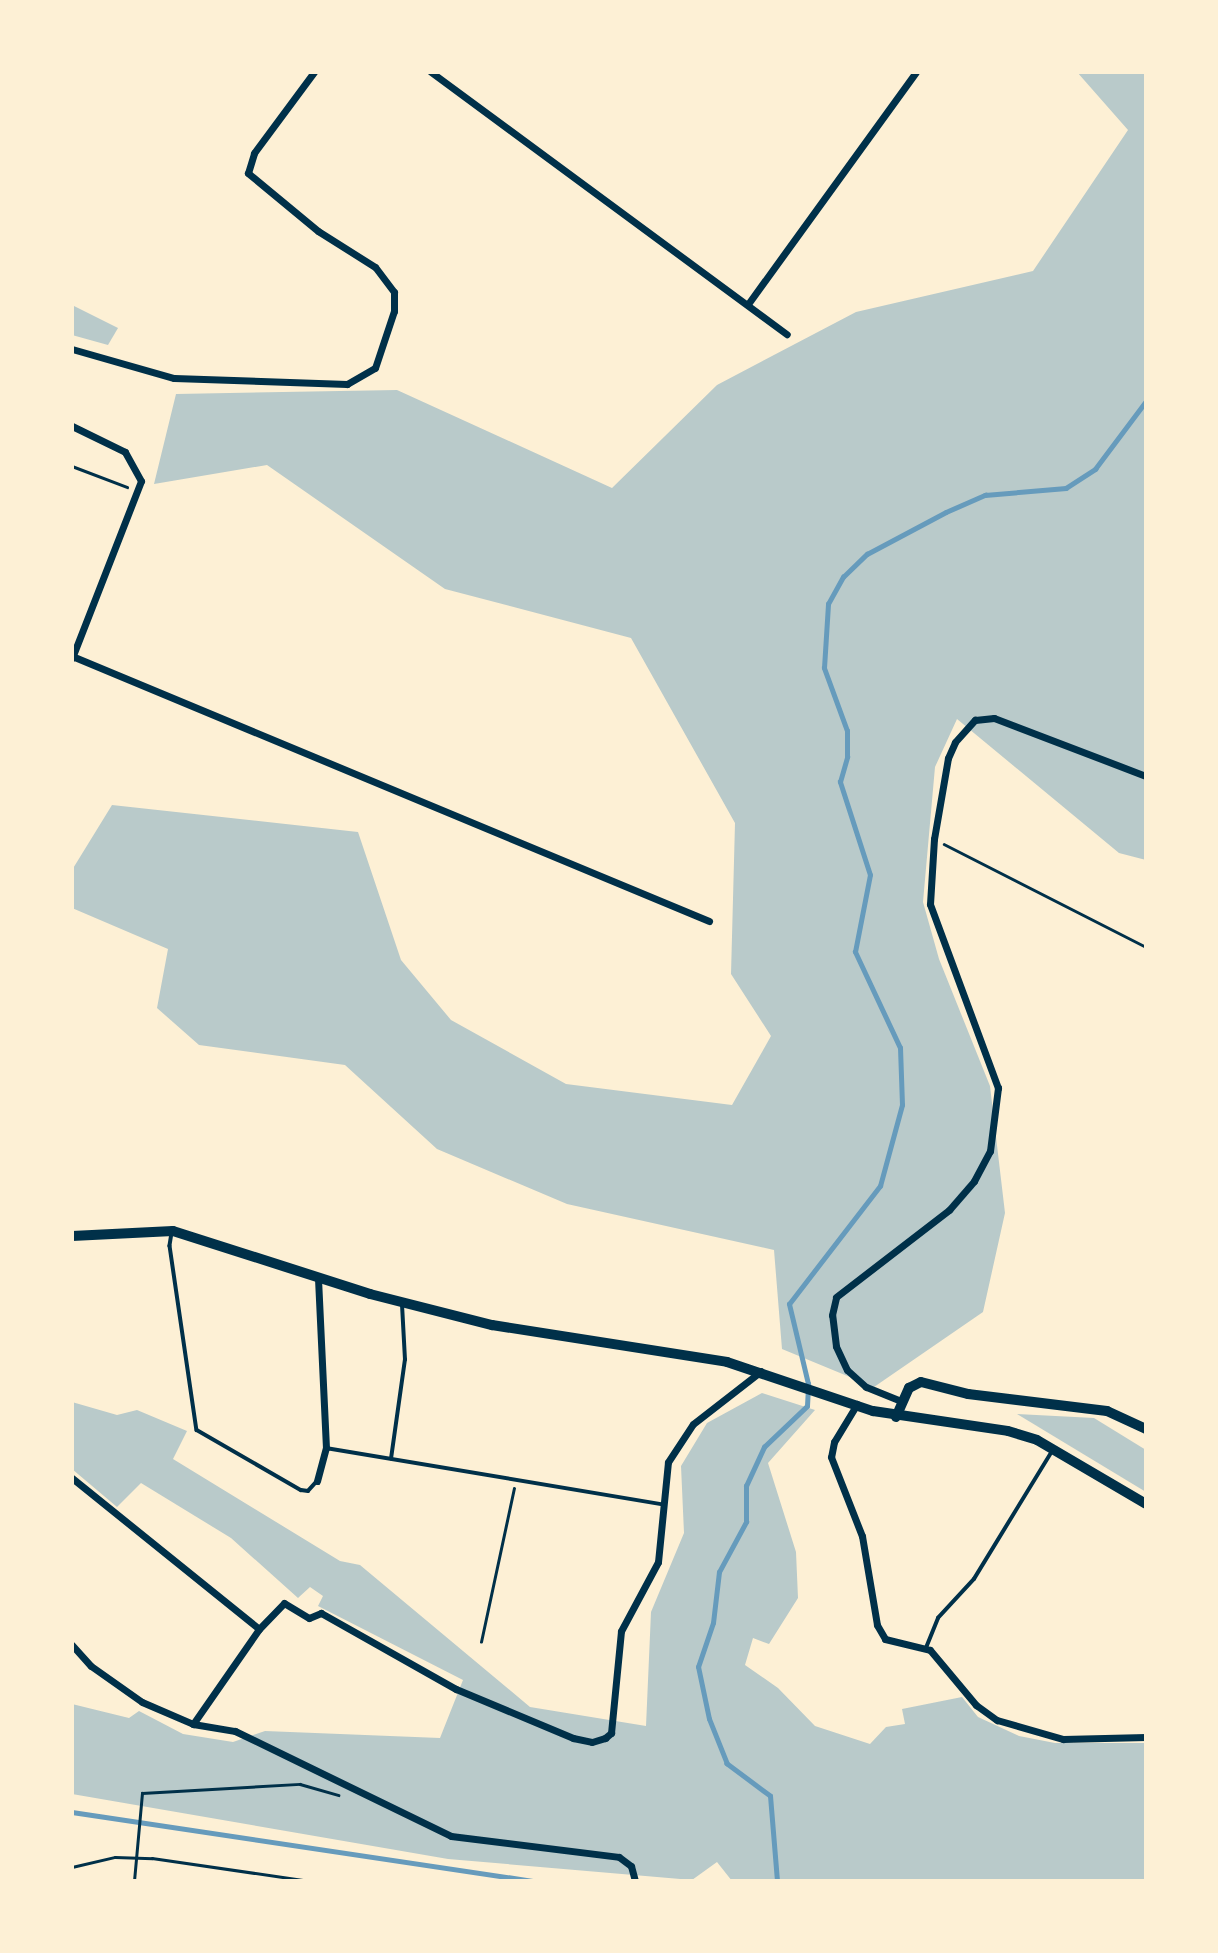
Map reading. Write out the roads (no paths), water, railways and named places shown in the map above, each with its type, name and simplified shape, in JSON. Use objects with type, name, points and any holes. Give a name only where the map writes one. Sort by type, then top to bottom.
[{"type":"main road","points":[[72,1236],[173,1231],[237,1248],[318,1278],[402,1303],[492,1325],[727,1362],[788,1379],[896,1417],[1008,1430],[1054,1449],[1146,1504]]},
{"type":"street","points":[[72,349],[174,378],[346,384],[375,369],[394,311],[394,292],[375,267],[318,230],[248,173],[254,153],[314,72]]},
{"type":"street","points":[[431,72],[787,334]]},
{"type":"street","points":[[748,304],[916,72]]},
{"type":"street","points":[[72,426],[125,452],[141,481],[72,657],[709,921]]},
{"type":"street","points":[[901,1401],[866,1387],[847,1370],[836,1346],[832,1315],[836,1297],[949,1210],[974,1181],[990,1151],[998,1087],[930,904],[934,839],[948,758],[954,742],[975,720],[994,718],[1146,776]]},
{"type":"street","points":[[317,1481],[326,1448],[318,1278]]},
{"type":"street","points":[[193,1724],[259,1629],[284,1603],[309,1618],[321,1613],[456,1689],[573,1738],[592,1742],[605,1738],[611,1733],[621,1631],[658,1562],[668,1462],[681,1437],[761,1371]]},
{"type":"street","points":[[896,1417],[909,1388],[921,1382],[968,1394],[1107,1411],[1146,1429]]},
{"type":"street","points":[[857,1404],[831,1451],[834,1473],[862,1536],[880,1633],[885,1639],[926,1648],[976,1705],[997,1720],[1063,1739],[1146,1737]]},
{"type":"street","points":[[72,1478],[259,1629]]},
{"type":"street","points":[[72,1645],[91,1666],[142,1702],[193,1724],[235,1731],[451,1836],[619,1857],[631,1866],[635,1881]]},
{"type":"lane","points":[[173,1231],[170,1247],[197,1430],[301,1490],[308,1491],[317,1481]]},
{"type":"lane","points":[[391,1459],[405,1360],[402,1303]]},
{"type":"lane","points":[[326,1448],[662,1504]]},
{"type":"lane","points":[[926,1648],[937,1618],[974,1579],[1054,1449]]},
{"type":"waterway","points":[[777,1881],[770,1796],[727,1764],[709,1719],[698,1667],[713,1623],[719,1572],[746,1522],[746,1486],[764,1447],[807,1406],[808,1384],[789,1304],[880,1186],[902,1105],[900,1048],[855,952],[870,875],[840,782],[847,757],[847,731],[824,668],[828,604],[843,577],[867,554],[946,512],[985,495],[1066,488],[1095,469],[1146,401]]},
{"type":"waterway","points":[[72,1812],[534,1881]]}]
